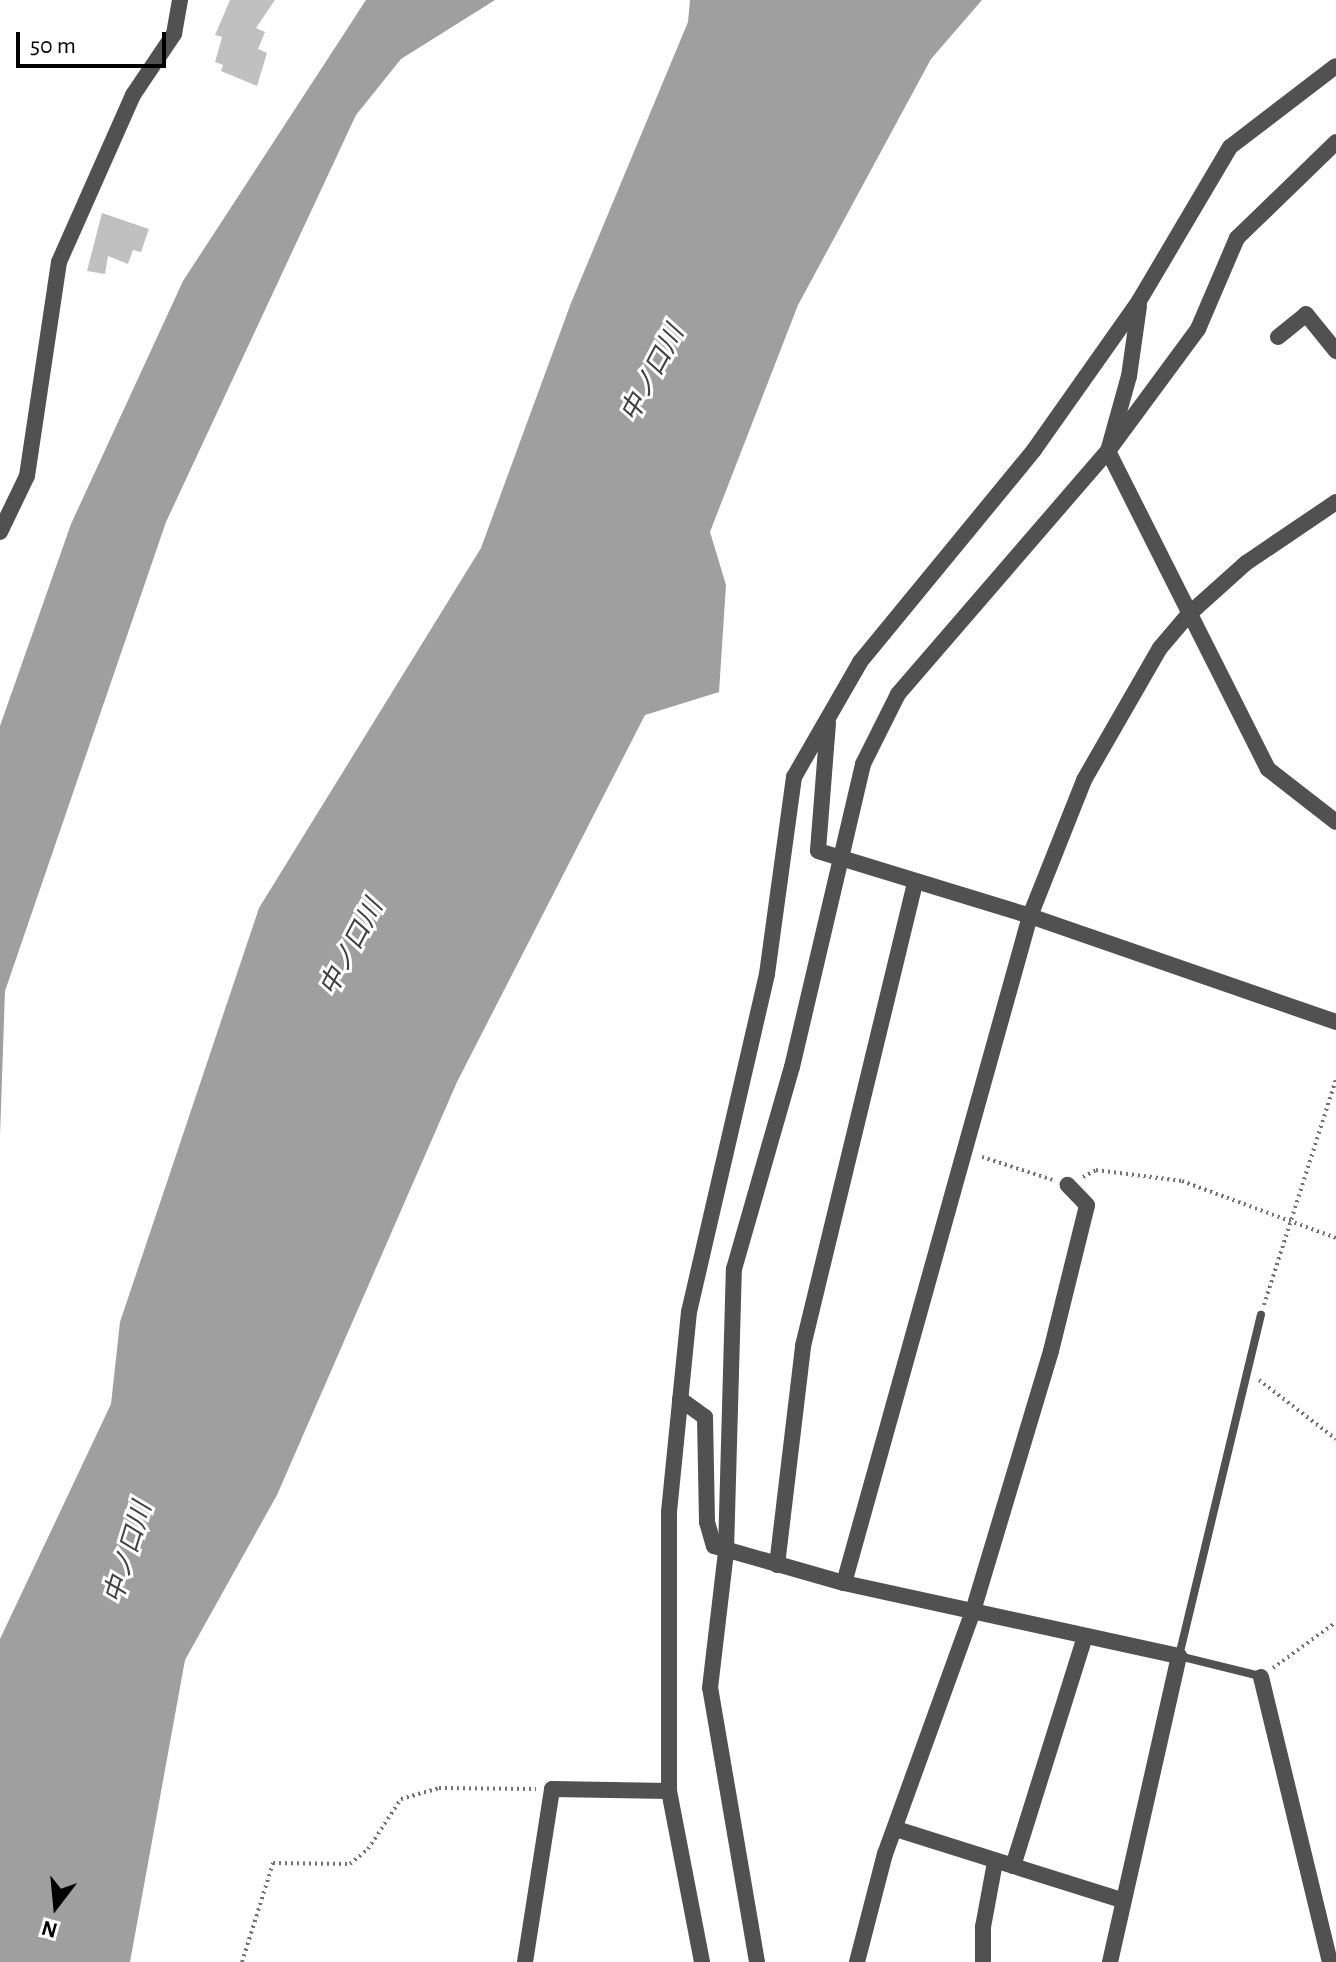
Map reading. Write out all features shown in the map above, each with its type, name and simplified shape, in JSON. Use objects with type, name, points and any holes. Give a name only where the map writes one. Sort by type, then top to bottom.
[{"type":"street","points":[[0,532],[27,476],[59,262],[133,95],[174,34],[180,0]]},
{"type":"street","points":[[702,1962],[669,1791],[669,1512],[689,1312],[767,974],[786,812],[794,777],[860,662],[1034,450],[1139,301],[1230,147],[1336,66]]},
{"type":"street","points":[[757,1962],[710,1688],[726,1551],[734,1269],[792,1067],[863,764],[898,694],[1108,451],[1198,329],[1237,238],[1336,142]]},
{"type":"street","points":[[1139,301],[1129,376],[1108,451],[1268,769],[1336,822]]},
{"type":"street","points":[[1278,337],[1306,314],[1336,351]]},
{"type":"street","points":[[844,1583],[1030,916],[1084,780],[1160,648],[1188,615],[1246,563],[1336,502]]},
{"type":"street","points":[[828,719],[818,851],[1030,916],[1336,1022]]},
{"type":"street","points":[[777,1565],[803,1346],[915,882]]},
{"type":"street","points":[[857,1962],[896,1829],[973,1611],[1051,1351],[1087,1205],[1068,1185]]},
{"type":"street","points":[[680,1399],[705,1417],[707,1522],[714,1546],[844,1583],[1179,1656],[1121,1900],[1110,1962]]},
{"type":"street","points":[[1013,1866],[1085,1636]]},
{"type":"street","points":[[1261,1677],[1330,1962]]},
{"type":"street","points":[[525,1962],[552,1789],[669,1791]]},
{"type":"street","points":[[896,1829],[1121,1900]]},
{"type":"street","points":[[983,1962],[983,1927],[995,1862]]},
{"type":"lane","points":[[1261,1315],[1179,1656],[1261,1677]]},
{"type":"path","points":[[1261,1315],[1336,1080]]},
{"type":"path","points":[[963,1151],[1068,1185],[1096,1170],[1182,1181],[1292,1219],[1336,1238]]},
{"type":"path","points":[[1248,1371],[1325,1425],[1336,1439]]},
{"type":"path","points":[[1261,1677],[1336,1622]]},
{"type":"path","points":[[242,1962],[273,1863],[350,1864],[368,1849],[401,1799],[439,1788],[552,1789]]},
{"type":"water","points":[[366,0],[495,0],[401,59],[356,115],[166,522],[5,991],[0,1136],[0,726],[71,524],[183,281]]},
{"type":"water","name":"中ノ口川","points":[[690,0],[982,0],[931,59],[798,305],[710,532],[726,585],[719,692],[645,715],[457,1082],[277,1495],[185,1660],[130,1962],[0,1962],[0,1639],[111,1404],[120,1322],[259,908],[481,548],[571,303],[688,22]]},
{"type":"building","points":[[230,0],[275,0],[256,28],[265,32],[258,49],[267,53],[257,86],[221,71],[223,65],[215,62],[222,37],[215,35]]},
{"type":"building","points":[[102,213],[149,229],[141,252],[133,250],[128,264],[108,256],[105,274],[87,271]]}]
